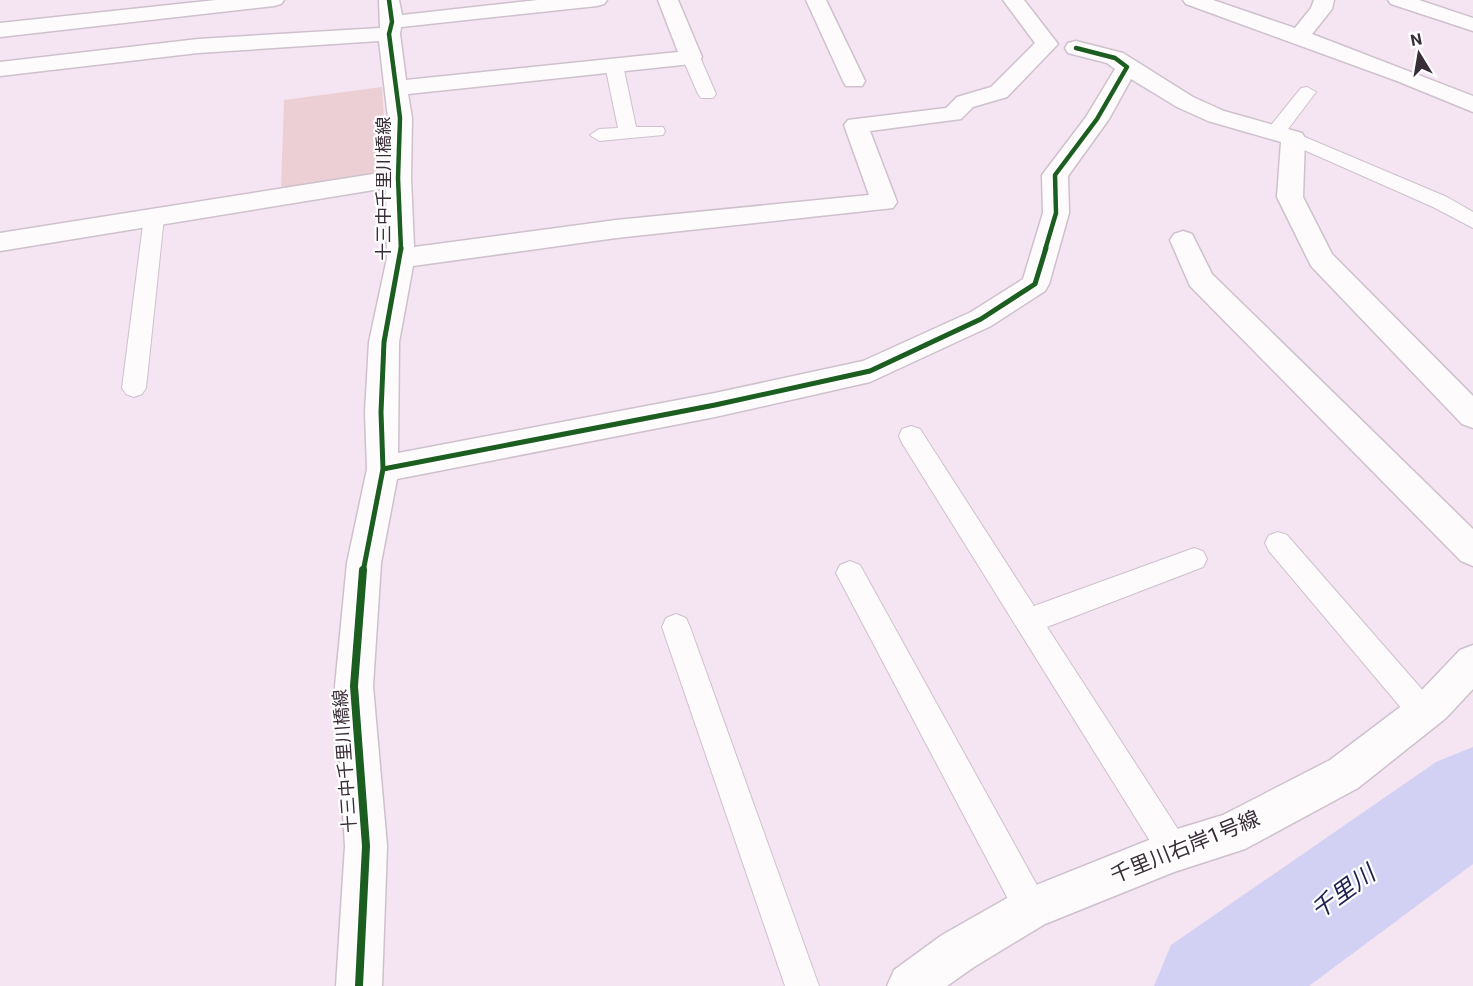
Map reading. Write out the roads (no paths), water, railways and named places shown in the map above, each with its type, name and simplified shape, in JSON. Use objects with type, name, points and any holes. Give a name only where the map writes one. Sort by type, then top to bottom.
[{"type":"street","points":[[0,30],[206,3],[274,0]]},
{"type":"street","points":[[0,69],[198,46],[515,4],[597,0]]},
{"type":"street","points":[[397,88],[691,57],[668,0]]},
{"type":"street","points":[[816,0],[854,81]]},
{"type":"street","points":[[401,258],[616,229],[884,202],[856,125],[953,114],[965,102],[999,92],[1047,44],[1013,0]]},
{"type":"street","points":[[1193,0],[1405,76],[1473,105]]},
{"type":"street","points":[[1299,37],[1322,0]]},
{"type":"street","points":[[1398,0],[1446,7],[1473,25]]},
{"type":"street","name":"十三中千里川橋線","points":[[359,986],[366,846],[354,686],[364,563],[383,469],[381,412],[384,342],[401,258],[398,178],[400,118],[390,19]]},
{"type":"street","points":[[1076,48],[1115,58],[1185,102],[1216,116],[1284,135],[1290,197],[1321,259],[1473,416]]},
{"type":"street","points":[[383,469],[715,405],[870,371],[981,320],[1035,284],[1056,213],[1054,175],[1097,119],[1127,67]]},
{"type":"street","points":[[0,242],[398,178]]},
{"type":"street","points":[[1183,240],[1200,279],[1473,551]]},
{"type":"street","name":"千里川右岸1号線","points":[[910,986],[958,951],[1031,908],[1174,851],[1230,834],[1344,774],[1423,712],[1473,662]]},
{"type":"lane","points":[[691,57],[707,94]]},
{"type":"lane","points":[[615,65],[628,133]]},
{"type":"lane","points":[[1307,92],[1284,135],[1440,202],[1473,221]]},
{"type":"lane","points":[[599,135],[656,130]]},
{"type":"lane","points":[[134,388],[154,217]]},
{"type":"lane","points":[[911,436],[1174,851]]},
{"type":"lane","points":[[1278,543],[1423,712]]},
{"type":"lane","points":[[1029,621],[1194,559]]},
{"type":"lane","points":[[850,573],[1031,908]]},
{"type":"lane","points":[[676,627],[802,986]]},
{"type":"waterway","name":"千里川","points":[[1212,986],[1473,799]]}]
